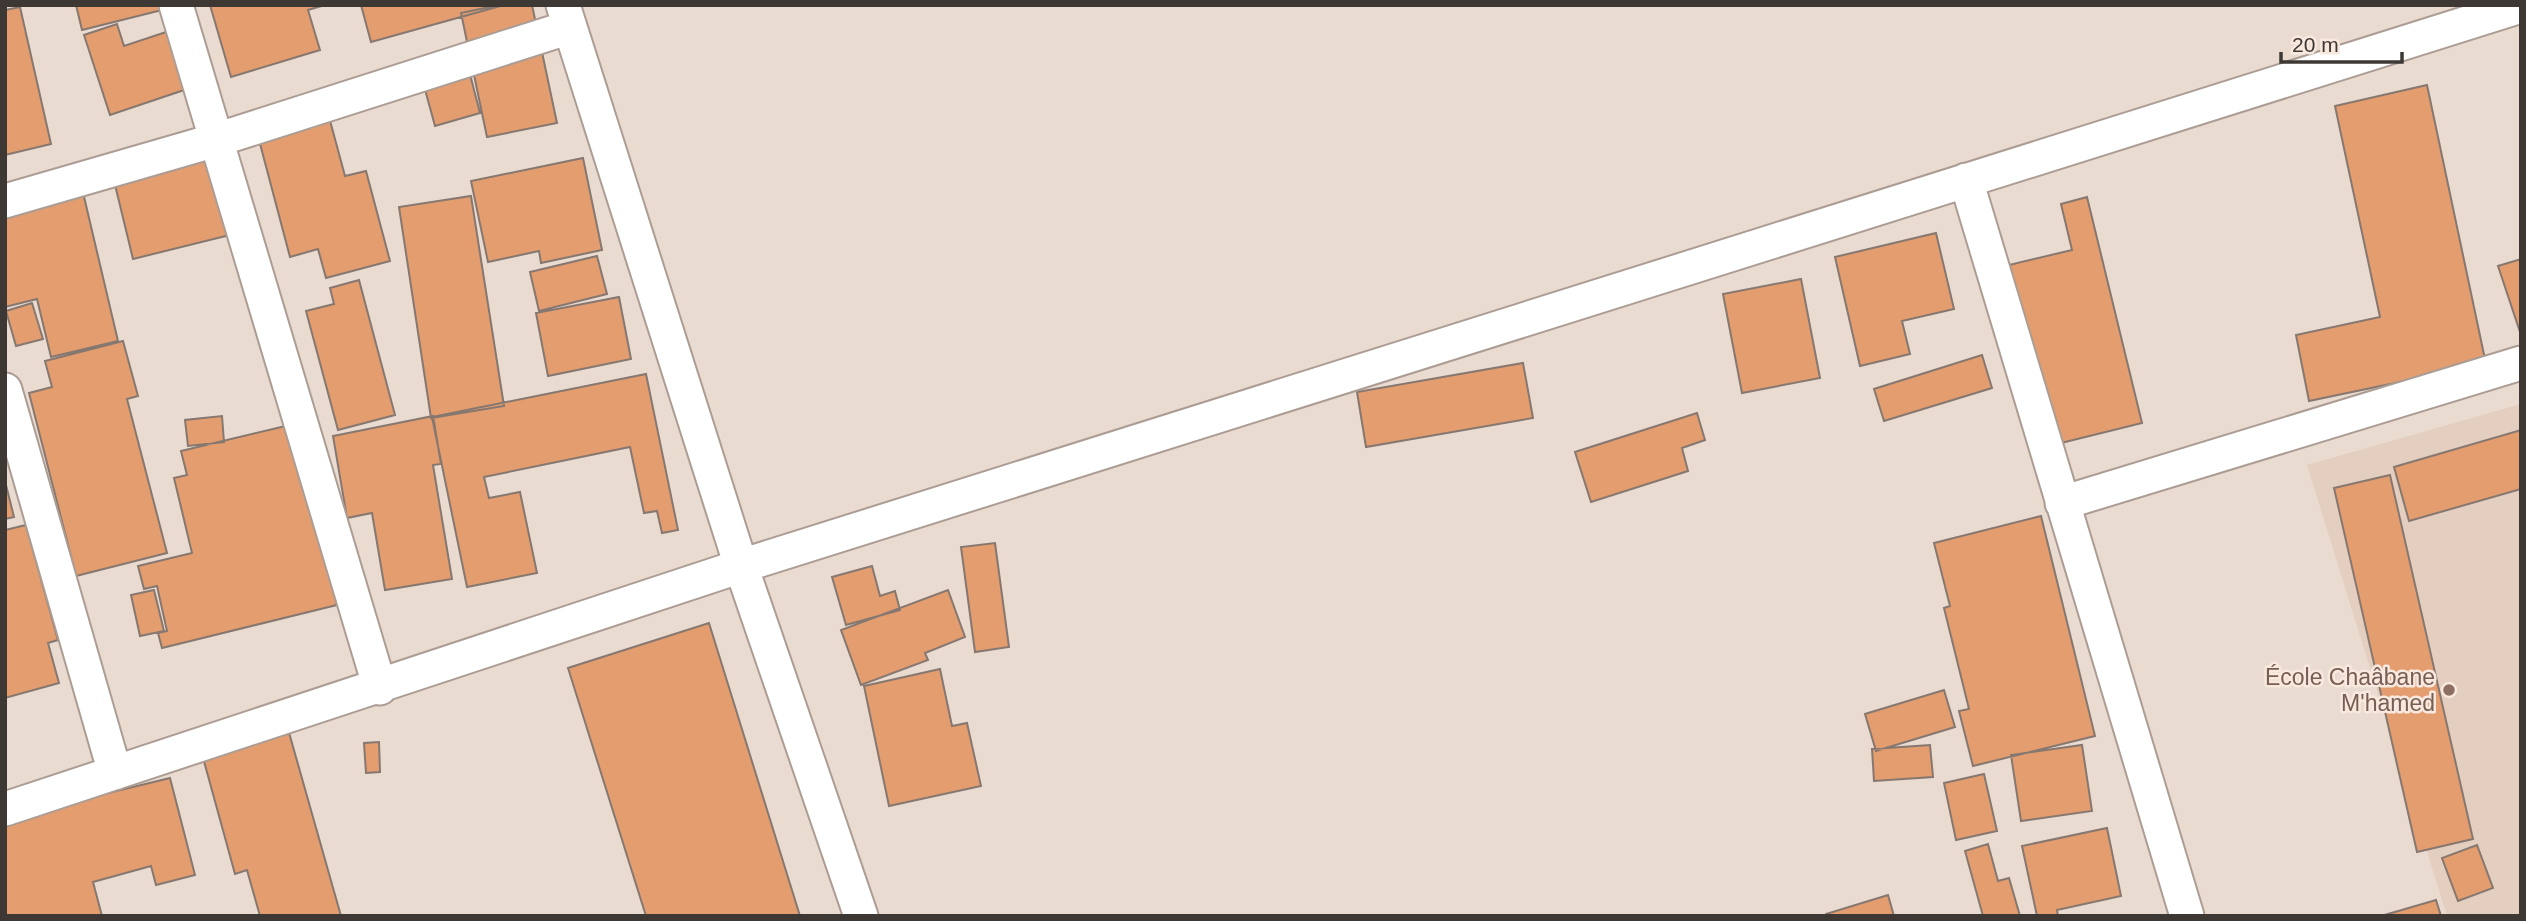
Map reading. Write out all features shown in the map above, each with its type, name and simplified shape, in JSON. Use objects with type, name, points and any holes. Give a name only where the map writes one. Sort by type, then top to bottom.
[{"type":"street","points":[[176,5],[380,688]]},
{"type":"street","points":[[5,808],[380,688],[741,566],[2521,6]]},
{"type":"street","points":[[5,201],[216,139],[566,16],[741,566],[861,916]]},
{"type":"street","points":[[1966,180],[2187,916]]},
{"type":"street","points":[[2062,503],[2521,363]]},
{"type":"street","points":[[5,390],[115,773]]},
{"type":"shaded area","name":"École Chaâbane M'hamed","points":[[2521,404],[2521,916],[2447,916],[2307,465]]},
{"type":"building","points":[[76,5],[161,5],[162,10],[82,30]]},
{"type":"building","points":[[210,5],[325,5],[308,10],[320,50],[231,77]]},
{"type":"building","points":[[361,5],[504,5],[371,42]]},
{"type":"building","points":[[499,5],[532,5],[557,123],[487,137],[461,13]]},
{"type":"building","points":[[20,7],[51,144],[5,155],[5,10]]},
{"type":"building","points":[[117,24],[124,46],[172,30],[190,88],[110,115],[84,35]]},
{"type":"building","points":[[464,51],[480,113],[435,126],[418,64]]},
{"type":"building","points":[[2427,85],[2486,364],[2309,401],[2296,335],[2380,317],[2335,106]]},
{"type":"building","points":[[325,102],[345,176],[366,171],[390,261],[326,278],[318,249],[290,257],[254,121]]},
{"type":"building","points":[[215,138],[238,233],[133,259],[109,160]]},
{"type":"building","points":[[583,158],[602,250],[541,263],[539,251],[488,262],[471,181]]},
{"type":"building","points":[[77,167],[118,341],[51,357],[37,299],[5,307],[5,184]]},
{"type":"building","points":[[471,196],[504,406],[431,418],[399,207]]},
{"type":"building","points":[[2087,197],[2142,423],[2053,445],[2009,265],[2072,250],[2061,204]]},
{"type":"building","points":[[1936,233],[1954,309],[1902,321],[1910,354],[1860,366],[1835,257]]},
{"type":"building","points":[[597,256],[607,294],[539,311],[530,272]]},
{"type":"building","points":[[2521,259],[2521,335],[2498,266]]},
{"type":"building","points":[[1801,279],[1820,378],[1742,393],[1723,294]]},
{"type":"building","points":[[359,280],[395,415],[338,430],[306,311],[334,304],[330,288]]},
{"type":"building","points":[[619,297],[631,359],[548,376],[536,313]]},
{"type":"building","points":[[32,303],[43,339],[16,346],[6,311]]},
{"type":"building","points":[[123,341],[138,396],[127,399],[167,553],[76,576],[29,393],[52,387],[45,361]]},
{"type":"building","points":[[1982,355],[1992,388],[1884,421],[1874,389]]},
{"type":"building","points":[[1523,363],[1533,418],[1366,447],[1357,392]]},
{"type":"building","points":[[646,374],[678,530],[662,533],[657,511],[644,513],[630,447],[484,477],[489,498],[520,492],[537,573],[467,587],[432,417]]},
{"type":"building","points":[[1697,413],[1705,440],[1682,448],[1688,471],[1591,502],[1575,452]]},
{"type":"building","points":[[222,416],[224,442],[188,446],[185,420]]},
{"type":"building","points":[[433,416],[441,464],[433,465],[452,579],[385,590],[372,513],[347,518],[333,436]]},
{"type":"building","points":[[294,424],[337,605],[162,648],[158,633],[167,631],[157,586],[144,589],[138,566],[192,553],[174,478],[187,475],[181,451]]},
{"type":"building","points":[[2521,430],[2521,489],[2409,521],[2394,467]]},
{"type":"building","points":[[2390,475],[2473,839],[2417,852],[2334,488]]},
{"type":"building","points":[[5,481],[14,517],[5,519]]},
{"type":"building","points":[[2041,516],[2095,736],[1973,766],[1959,711],[1969,709],[1944,608],[1950,606],[1934,543]]},
{"type":"building","points":[[26,525],[58,640],[48,643],[59,683],[5,698],[5,530]]},
{"type":"building","points":[[995,543],[1009,647],[975,652],[961,547]]},
{"type":"building","points":[[872,566],[880,596],[895,591],[900,610],[846,625],[832,577]]},
{"type":"building","points":[[154,590],[164,631],[140,636],[131,595]]},
{"type":"building","points":[[948,590],[965,637],[925,653],[928,660],[861,685],[841,630]]},
{"type":"building","points":[[709,623],[800,916],[646,916],[568,668]]},
{"type":"building","points":[[940,669],[952,726],[967,723],[981,786],[889,806],[864,686]]},
{"type":"building","points":[[1944,690],[1955,727],[1876,751],[1865,714]]},
{"type":"building","points":[[288,729],[341,916],[260,916],[247,870],[235,874],[202,754]]},
{"type":"building","points":[[379,742],[380,772],[366,773],[364,743]]},
{"type":"building","points":[[1930,745],[1933,777],[1874,781],[1872,749]]},
{"type":"building","points":[[2082,745],[2092,811],[2021,821],[2011,755]]},
{"type":"building","points":[[1984,774],[1997,831],[1956,840],[1944,783]]},
{"type":"building","points":[[170,778],[195,875],[156,885],[151,866],[93,882],[102,916],[5,916],[5,818]]},
{"type":"building","points":[[2107,828],[2121,896],[2057,910],[2058,916],[2037,916],[2022,846]]},
{"type":"building","points":[[1988,844],[1998,881],[2009,878],[2020,916],[1983,916],[1965,851]]},
{"type":"building","points":[[2477,845],[2493,888],[2458,901],[2442,858]]},
{"type":"building","points":[[1888,895],[1894,916],[1826,916],[1826,914]]},
{"type":"building","points":[[2436,900],[2441,916],[2381,916]]},
{"type":"place","name":"École Chaâbane M'hamed","points":[[2449,690]]}]
